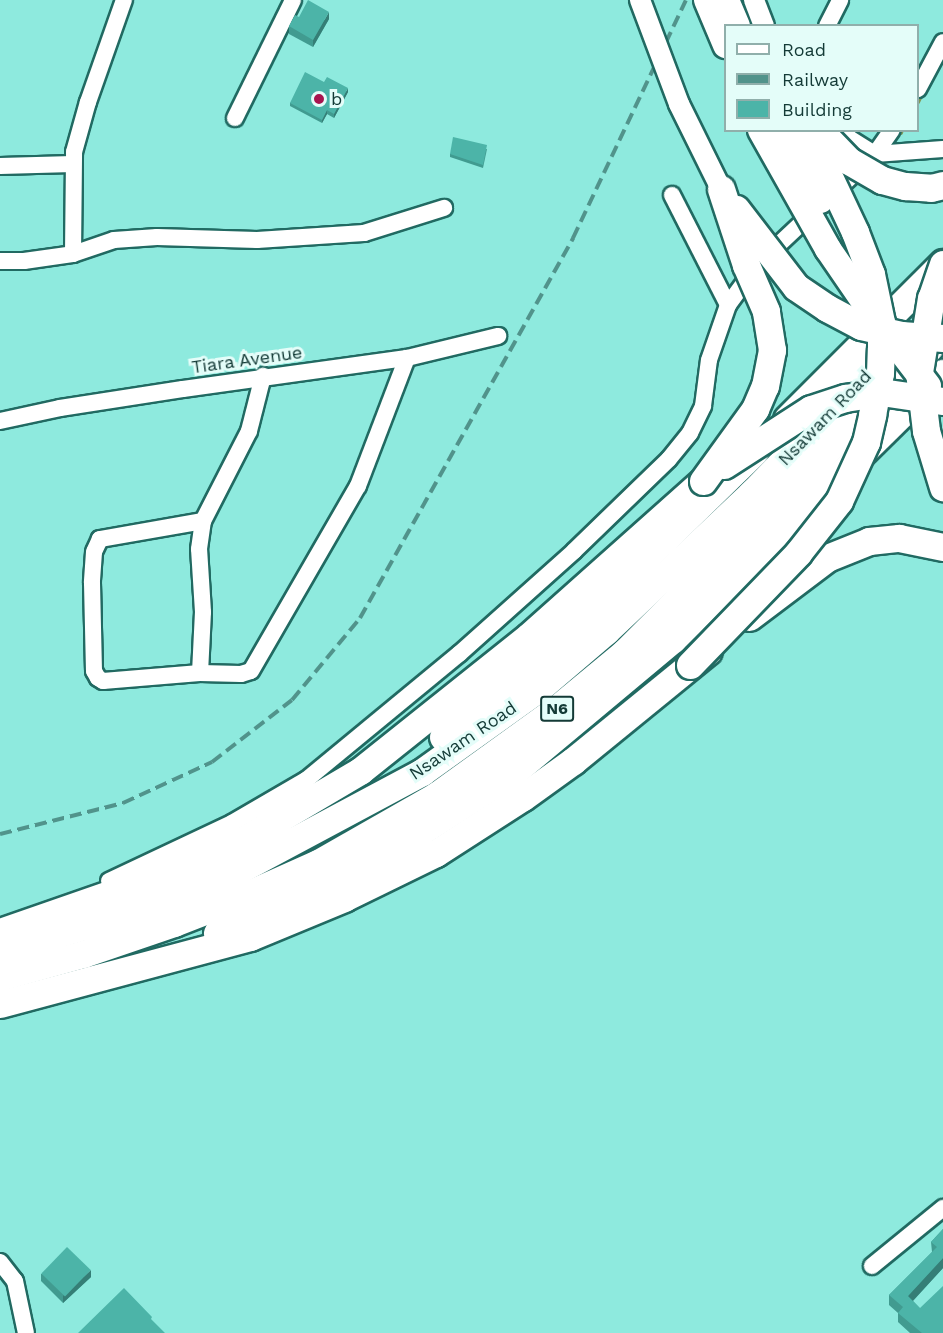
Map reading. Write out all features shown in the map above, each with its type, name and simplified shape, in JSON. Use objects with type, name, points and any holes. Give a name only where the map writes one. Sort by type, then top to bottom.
[{"type":"highway","points":[[690,665],[798,553],[839,501],[854,472],[870,424],[880,374],[881,322],[871,274],[855,232],[808,132]]},
{"type":"highway","points":[[821,132],[849,161],[882,180],[922,187],[943,185]]},
{"type":"highway","points":[[721,189],[765,250],[796,286],[827,308],[861,326],[901,335],[943,336]]},
{"type":"highway","points":[[703,481],[755,409],[765,386],[772,350],[766,311],[746,265],[721,189]]},
{"type":"highway","points":[[943,264],[931,298],[919,372],[926,431],[943,487]]},
{"type":"highway","points":[[377,794],[586,616],[943,264]]},
{"type":"highway","name":"Nsawam Road","points":[[0,951],[165,902],[235,872],[377,794],[422,772],[489,725],[606,631],[752,493],[943,296]]},
{"type":"highway","name":"Nsawam Road","points":[[0,977],[83,954],[174,923],[246,895],[318,863],[437,795],[555,710],[625,652],[943,336]]},
{"type":"highway","points":[[156,963],[389,852],[515,771],[673,639],[943,373]]},
{"type":"highway","points":[[0,932],[175,871],[243,840],[360,771],[529,636],[703,481],[743,451],[811,409],[881,392],[943,403]]},
{"type":"highway","points":[[0,1004],[250,937],[344,898],[436,853],[523,797],[573,761],[791,582],[827,558],[869,541],[899,538],[932,542],[943,547]]},
{"type":"main road","points":[[707,0],[724,40]]},
{"type":"main road","points":[[726,0],[736,24]]},
{"type":"main road","points":[[762,132],[828,249],[872,313],[943,403]]},
{"type":"main road","points":[[785,132],[860,270],[943,381]]},
{"type":"street","points":[[73,254],[73,164],[79,128],[124,0]]},
{"type":"street","points":[[235,118],[293,0]]},
{"type":"street","points":[[640,0],[679,104],[721,189]]},
{"type":"street","points":[[754,0],[763,24]]},
{"type":"street","points":[[827,24],[840,0]]},
{"type":"street","points":[[919,87],[943,42]]},
{"type":"street","points":[[844,132],[849,138],[875,154],[943,149]]},
{"type":"street","points":[[53,915],[86,891],[155,862],[232,823],[306,780],[459,654],[574,551],[669,459],[690,433],[703,406],[709,360],[728,305],[758,264],[875,154],[891,132]]},
{"type":"street","points":[[0,165],[73,164]]},
{"type":"street","points":[[672,195],[728,305]]},
{"type":"street","points":[[0,261],[24,261],[73,254],[114,240],[157,237],[257,240],[364,233],[444,208]]},
{"type":"street","name":"Tiara Avenue","points":[[0,421],[60,408],[262,376],[407,358],[498,336]]},
{"type":"street","points":[[203,520],[100,539],[94,552],[92,583],[94,671],[98,678],[103,681],[200,673],[241,674],[251,671],[259,661],[358,486],[407,358]]},
{"type":"street","points":[[200,673],[203,612],[199,549],[203,520],[249,430],[262,376]]},
{"type":"street","points":[[872,1266],[943,1208]]},
{"type":"street","points":[[0,1262],[15,1281],[26,1333]]},
{"type":"building","points":[[308,0],[329,12],[313,40],[289,26],[295,15],[299,17]]},
{"type":"building","name":"b","points":[[305,72],[324,82],[327,77],[348,88],[334,114],[327,110],[322,120],[290,103]]},
{"type":"building","points":[[453,137],[487,145],[483,165],[450,154]]},
{"type":"building","points":[[943,1229],[943,1258],[908,1296],[920,1308],[943,1286],[943,1333],[922,1333],[898,1313],[903,1307],[889,1295],[937,1247],[931,1242]]},
{"type":"building","points":[[67,1247],[91,1270],[65,1297],[41,1274]]},
{"type":"building","points":[[124,1288],[165,1333],[78,1333]]},
{"type":"waterway","points":[[919,100],[923,92]]},
{"type":"railway","points":[[0,834],[123,803],[212,762],[292,700],[360,618],[573,238],[686,0]]},
{"type":"place","name":"b","points":[[319,99]]}]
